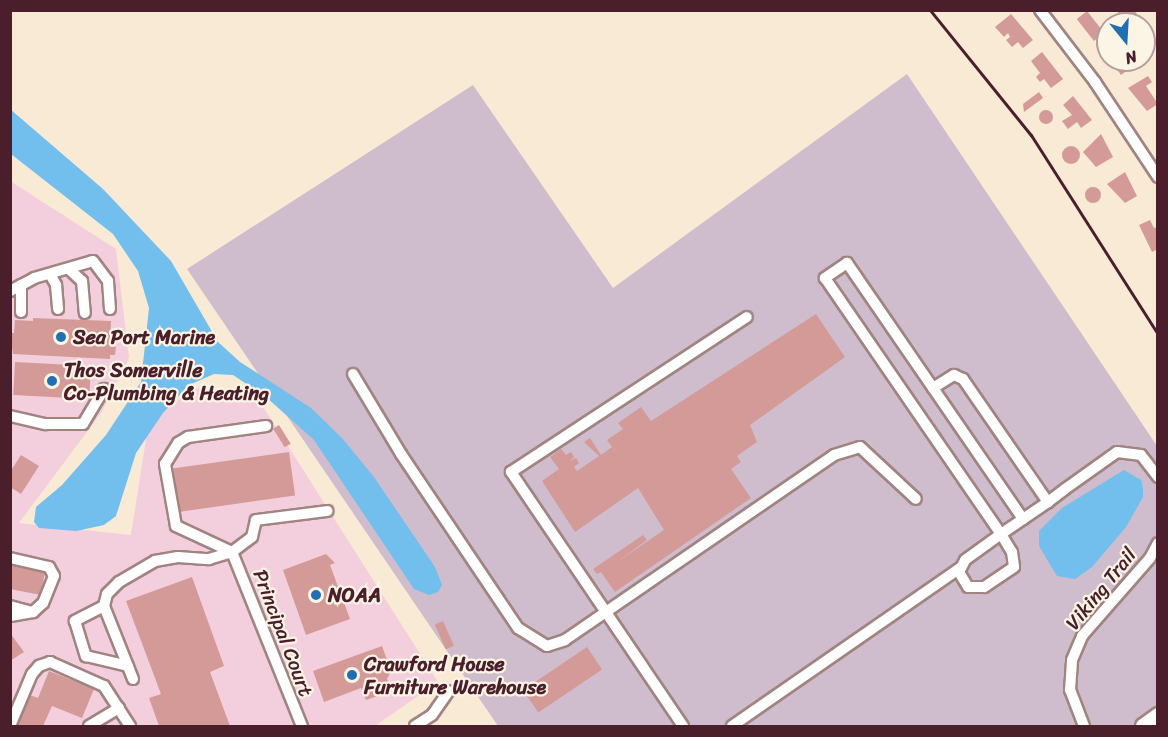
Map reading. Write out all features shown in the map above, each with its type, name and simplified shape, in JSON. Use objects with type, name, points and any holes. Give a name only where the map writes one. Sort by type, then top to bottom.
[{"type":"main road","points":[[1143,726],[1158,715]]},
{"type":"street","points":[[1040,10],[1095,82],[1158,177]]},
{"type":"street","points":[[10,291],[51,273],[93,261],[108,281],[110,309]]},
{"type":"street","points":[[960,568],[965,585],[975,590],[1014,567],[1014,557],[1001,534],[825,278],[847,263],[1023,519]]},
{"type":"street","points":[[69,268],[82,281],[85,313]]},
{"type":"street","points":[[51,273],[56,285],[58,309]]},
{"type":"street","points":[[21,285],[21,312]]},
{"type":"street","points":[[683,726],[511,472],[747,317]]},
{"type":"street","points":[[353,374],[401,454],[518,628],[547,646],[565,640],[834,455],[860,447],[916,499]]},
{"type":"street","points":[[933,388],[954,375],[963,379],[1048,502]]},
{"type":"street","points":[[10,416],[46,424],[83,424],[104,389]]},
{"type":"street","points":[[232,552],[176,526],[165,464],[178,443],[188,437],[266,426]]},
{"type":"street","points":[[732,726],[960,568],[965,560],[1117,452],[1141,454],[1158,477]]},
{"type":"street","points":[[133,680],[104,606],[107,594],[136,569],[178,557],[209,559],[232,552],[252,537],[256,520],[327,511]]},
{"type":"street","name":"Viking Trail","points":[[1084,726],[1070,690],[1072,660],[1082,636],[1150,558],[1158,543]]},
{"type":"street","name":"Principal Court","points":[[232,552],[302,726]]},
{"type":"street","points":[[10,558],[49,567],[54,576],[43,603],[33,612],[10,616]]},
{"type":"street","points":[[10,606],[33,612]]},
{"type":"street","points":[[104,606],[75,621],[86,656],[128,666]]},
{"type":"street","points":[[10,726],[32,674],[45,662],[104,686],[130,726]]},
{"type":"street","points":[[415,726],[432,715],[449,690]]},
{"type":"street","points":[[89,726],[119,708]]},
{"type":"shaded area","points":[[907,74],[1157,446],[1157,706],[1133,726],[498,726],[187,269],[473,85],[613,288]]},
{"type":"shaded area","points":[[10,181],[116,249],[129,358],[101,413],[19,523],[131,535],[149,420],[195,388],[253,391],[438,682],[375,726],[11,726]]},
{"type":"water","points":[[10,109],[103,189],[171,261],[218,342],[240,362],[311,408],[342,438],[374,477],[435,567],[442,585],[438,592],[429,595],[414,589],[314,440],[266,397],[233,375],[214,374],[189,385],[163,413],[136,453],[116,516],[104,525],[76,531],[39,528],[34,522],[36,507],[62,485],[106,435],[141,382],[149,308],[138,271],[113,234],[11,154]]},
{"type":"water","points":[[1124,470],[1141,480],[1143,487],[1143,497],[1126,527],[1092,567],[1075,579],[1057,576],[1039,546],[1039,531],[1062,508]]},
{"type":"building","points":[[1116,10],[1134,10],[1136,12],[1118,12]]},
{"type":"building","points":[[1087,11],[1096,23],[1096,40],[1094,41],[1077,19]]},
{"type":"building","points":[[1011,14],[1033,40],[1023,48],[1018,42],[1012,47],[1006,40],[1010,37],[1008,33],[1004,37],[995,27]]},
{"type":"building","points":[[1042,52],[1063,79],[1051,88],[1044,79],[1040,82],[1036,77],[1040,73],[1031,61]]},
{"type":"building","points":[[1148,76],[1152,82],[1146,86],[1158,104],[1147,111],[1128,88]]},
{"type":"building","points":[[1039,92],[1043,98],[1024,112],[1023,104]]},
{"type":"building","points":[[1073,96],[1092,120],[1081,128],[1077,122],[1068,129],[1062,121],[1072,115],[1063,105]]},
{"type":"building","points":[[1043,110],[1049,110],[1053,117],[1049,124],[1043,124],[1039,120],[1039,114]]},
{"type":"building","points":[[1101,134],[1113,157],[1096,167],[1083,152]]},
{"type":"building","points":[[1071,146],[1077,149],[1080,155],[1077,161],[1071,164],[1065,161],[1062,155],[1065,149]]},
{"type":"building","points":[[1125,172],[1137,196],[1125,203],[1107,184]]},
{"type":"building","points":[[1090,187],[1096,187],[1101,195],[1099,201],[1090,203],[1085,198],[1085,192]]},
{"type":"building","points":[[1150,220],[1154,228],[1158,227],[1158,249],[1152,252],[1139,225]]},
{"type":"building","points":[[816,314],[845,357],[750,425],[757,442],[737,456],[741,462],[731,469],[751,498],[615,592],[601,572],[597,574],[593,569],[643,535],[647,540],[617,562],[664,530],[638,488],[575,532],[542,481],[559,469],[550,457],[561,449],[566,455],[571,452],[574,457],[570,461],[576,458],[579,463],[574,467],[577,471],[599,456],[584,442],[590,438],[601,455],[612,447],[607,440],[623,429],[618,423],[641,407],[651,421]]},
{"type":"building","name":"Sea Port Marine","points":[[33,318],[111,321],[110,347],[116,347],[115,355],[110,355],[110,359],[13,354],[10,333],[14,333],[15,320],[33,321]]},
{"type":"building","name":"Thos Somerville Co-Plumbing & Heating","points":[[15,362],[91,366],[89,399],[13,395]]},
{"type":"building","points":[[279,425],[291,444],[285,447],[273,429]]},
{"type":"building","points":[[289,452],[295,496],[178,512],[172,468]]},
{"type":"building","points":[[21,455],[39,466],[21,494],[10,487],[10,472]]},
{"type":"building","name":"NOAA","points":[[326,554],[335,563],[330,565],[350,619],[306,635],[283,570]]},
{"type":"building","points":[[10,565],[45,571],[41,595],[10,589]]},
{"type":"building","points":[[192,577],[224,666],[210,672],[230,726],[159,726],[149,698],[161,694],[126,601]]},
{"type":"building","points":[[443,621],[454,646],[446,649],[435,625]]},
{"type":"building","points":[[10,633],[24,652],[10,661]]},
{"type":"building","name":"Crawford House Furniture Warehouse","points":[[382,646],[391,671],[387,679],[392,691],[366,700],[361,688],[324,702],[313,671]]},
{"type":"building","points":[[587,647],[602,669],[538,712],[523,690]]},
{"type":"building","points":[[49,671],[94,689],[82,718],[52,706],[43,726],[14,726],[27,694],[38,698]]},
{"type":"railway","points":[[930,10],[1031,135],[1158,334]]},
{"type":"place","name":"Sea Port Marine","points":[[61,337]]},
{"type":"place","name":"Thos Somerville Co-Plumbing & Heating","points":[[52,381]]},
{"type":"place","name":"NOAA","points":[[316,595]]},
{"type":"place","name":"Crawford House Furniture Warehouse","points":[[352,675]]}]
